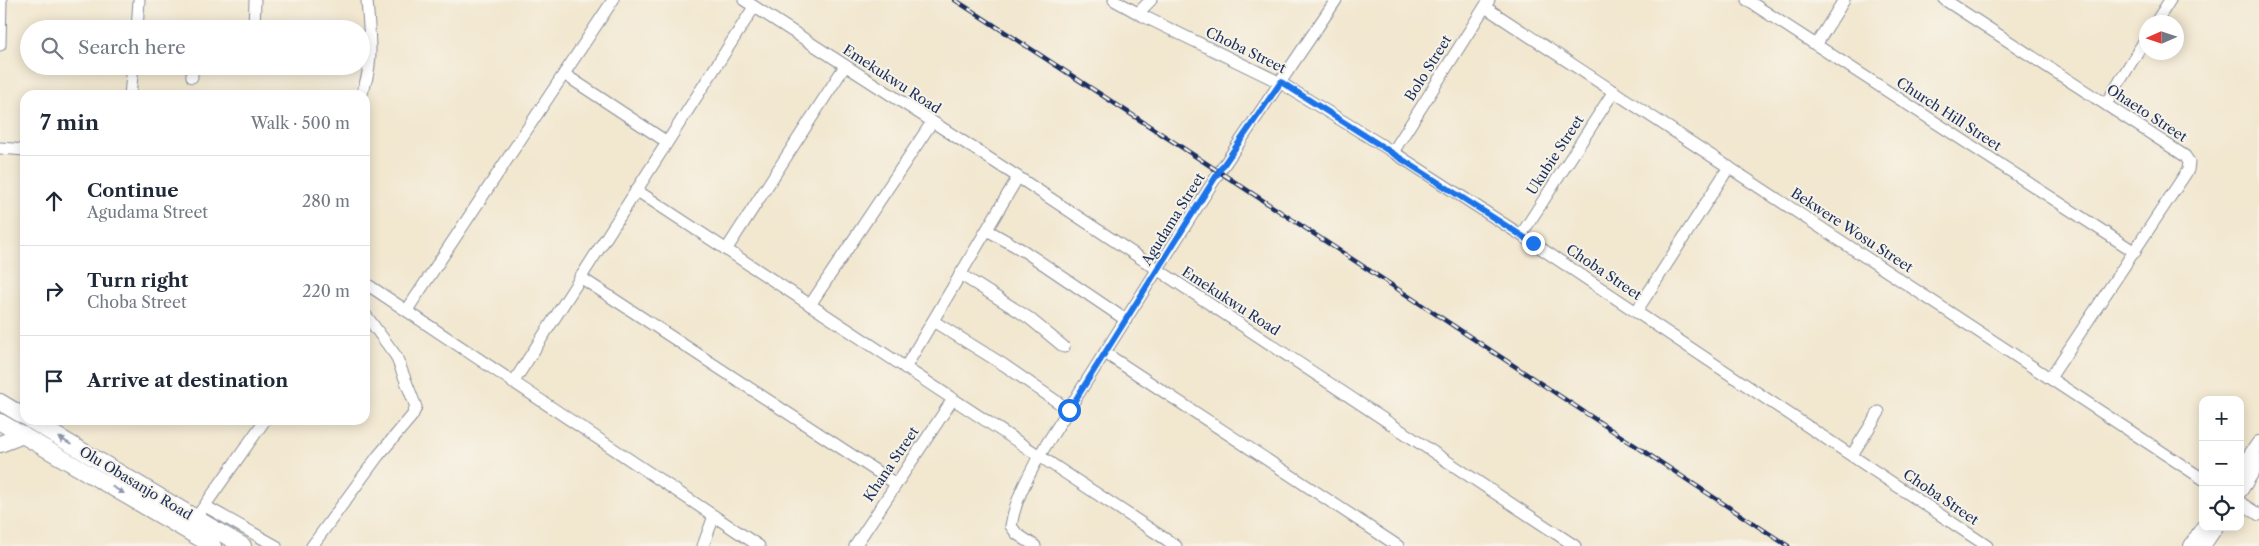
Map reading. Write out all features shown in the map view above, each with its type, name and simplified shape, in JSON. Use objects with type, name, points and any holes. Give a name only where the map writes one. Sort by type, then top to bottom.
[{"type":"main road","name":"Olu Obasanjo Road","points":[[40,425],[200,512],[243,546]]},
{"type":"main road","name":"Olu Obasanjo Road","points":[[2,427],[23,435],[213,546]]},
{"type":"main road","points":[[0,444],[23,435]]},
{"type":"street","points":[[0,46],[1,0]]},
{"type":"street","points":[[138,20],[139,0]]},
{"type":"street","points":[[254,20],[255,0]]},
{"type":"street","points":[[366,20],[367,0]]},
{"type":"street","points":[[407,310],[613,0]]},
{"type":"street","name":"Choba Street","points":[[1114,0],[1138,14],[1281,82],[1393,152],[1521,235],[1987,546]]},
{"type":"street","points":[[1138,14],[1151,0]]},
{"type":"street","name":"Agudama Street","points":[[1035,546],[1017,534],[1011,526],[1022,489],[1039,456],[1158,271],[1220,170],[1336,0]]},
{"type":"street","name":"Church Hill Street","points":[[1748,0],[2134,252]]},
{"type":"street","points":[[1816,44],[1844,0]]},
{"type":"street","name":"Ohaeto Street","points":[[1945,0],[2185,156],[2189,162],[2188,170],[2050,378]]},
{"type":"street","points":[[2160,15],[2170,0]]},
{"type":"street","points":[[513,383],[667,142],[749,3]]},
{"type":"street","name":"Emekukwu Road","points":[[749,3],[1018,177],[1575,546]]},
{"type":"street","name":"Bekwere Wosu Street","points":[[1487,3],[1614,91],[2199,476]]},
{"type":"street","name":"Bolo Street","points":[[1393,152],[1487,3]]},
{"type":"street","points":[[2106,104],[2139,50]]},
{"type":"street","points":[[726,250],[846,66]]},
{"type":"street","points":[[564,74],[667,142]]},
{"type":"street","points":[[131,90],[133,75]]},
{"type":"street","points":[[363,90],[368,75]]},
{"type":"street","name":"Ukubie Street","points":[[1521,235],[1614,91]]},
{"type":"street","points":[[810,305],[932,122]]},
{"type":"street","points":[[0,148],[20,150]]},
{"type":"street","points":[[1636,312],[1729,167]]},
{"type":"street","points":[[905,368],[1018,177]]},
{"type":"street","points":[[636,190],[1176,546]]},
{"type":"street","points":[[987,230],[1024,251],[1126,320]]},
{"type":"street","points":[[960,274],[1029,318],[1064,348]]},
{"type":"street","points":[[580,277],[896,484]]},
{"type":"street","points":[[370,286],[759,546]]},
{"type":"street","points":[[312,546],[378,456],[412,416],[416,407],[396,356],[370,321]]},
{"type":"street","points":[[933,321],[1004,365],[1069,410]]},
{"type":"street","points":[[1106,352],[1398,546]]},
{"type":"street","name":"Khana Street","points":[[855,546],[953,399]]},
{"type":"street","points":[[2,427],[16,412]]},
{"type":"street","points":[[1852,455],[1879,412]]},
{"type":"street","points":[[261,425],[200,512],[276,546]]},
{"type":"street","points":[[2244,465],[2259,444]]},
{"type":"street","points":[[2243,486],[2259,461]]},
{"type":"street","points":[[2244,505],[2259,515]]},
{"type":"street","points":[[703,546],[714,516]]},
{"type":"street","points":[[2192,546],[2201,531]]},
{"type":"street","points":[[2202,546],[2213,531]]},
{"type":"railway","points":[[955,0],[1788,546]]},
{"type":"route","points":[[1069,410],[1220,170],[1281,82],[1533,243]]}]
